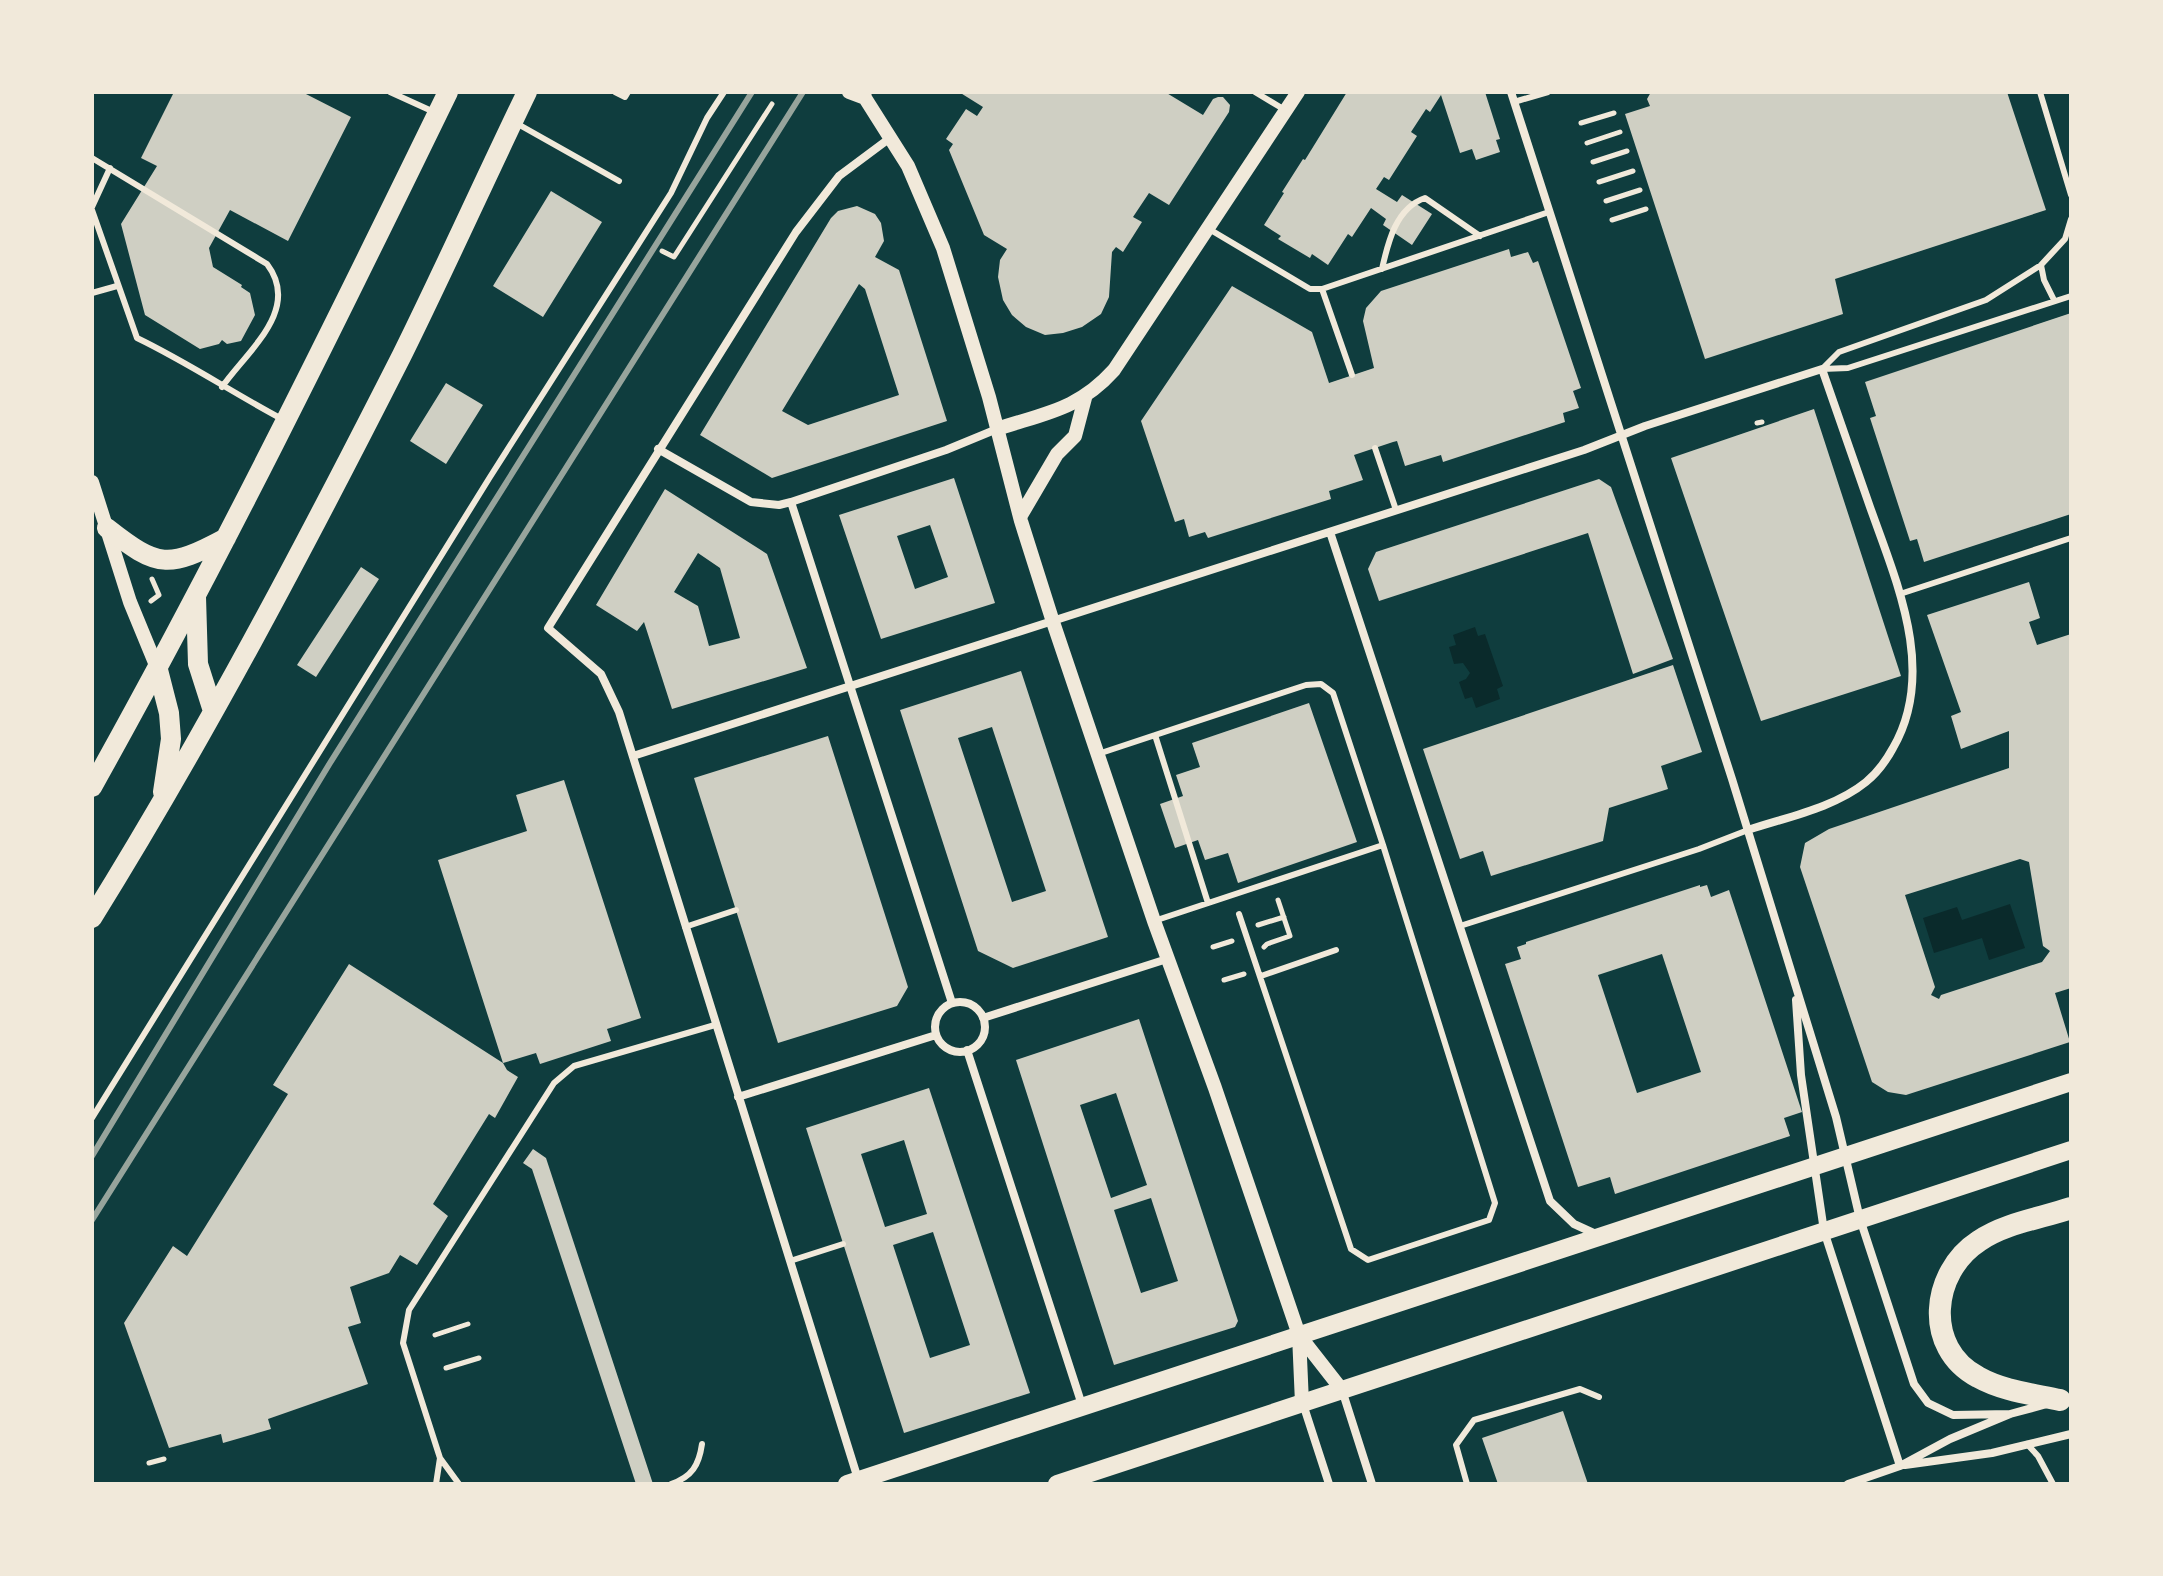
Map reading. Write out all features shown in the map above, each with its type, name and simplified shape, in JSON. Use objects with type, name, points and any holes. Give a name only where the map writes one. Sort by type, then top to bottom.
[{"type":"highway","points":[[92,787],[158,670],[226,538],[448,92]]},
{"type":"highway","points":[[92,918],[160,807],[282,584],[402,354],[527,92]]},
{"type":"highway","points":[[107,528],[132,548],[160,561],[182,559],[226,538]]},
{"type":"highway","points":[[196,593],[198,664],[213,711]]},
{"type":"highway","points":[[158,670],[169,713],[171,739],[160,807]]},
{"type":"highway","points":[[2066,1399],[2005,1389],[1976,1376],[1958,1361],[1947,1343],[1940,1322],[1939,1299],[1948,1273],[1961,1255],[1980,1240],[2071,1208]]},
{"type":"main road","points":[[854,1483],[1082,1405],[2071,1082]]},
{"type":"main road","points":[[1057,1484],[2071,1150]]},
{"type":"street","points":[[849,92],[866,94],[908,166],[938,233],[966,319],[1020,517],[1053,622],[1299,1335],[1302,1403],[1329,1484]]},
{"type":"street","points":[[658,449],[751,502],[779,505],[946,450],[1085,398],[1101,385],[1125,356],[1298,92]]},
{"type":"street","points":[[1513,97],[1748,830],[1836,1117],[1860,1219],[1914,1384],[1928,1403],[1953,1415],[2010,1414]]},
{"type":"street","points":[[854,1483],[790,1261],[612,692],[601,674],[548,628],[658,449],[814,207],[839,176],[890,138]]},
{"type":"street","points":[[633,756],[1584,450],[1822,369],[1900,594],[1909,633],[1912,693],[1905,724],[1888,757],[1867,781],[1841,798],[1748,830]]},
{"type":"street","points":[[1020,517],[1057,454],[1075,436],[1085,398]]},
{"type":"street","points":[[92,482],[130,602],[158,670]]},
{"type":"street","points":[[791,502],[952,1003]]},
{"type":"street","points":[[1330,532],[1550,1201],[1574,1224],[1599,1236]]},
{"type":"street","points":[[983,1018],[1167,959]]},
{"type":"street","points":[[1795,988],[1801,1075],[1824,1231],[1900,1466]]},
{"type":"street","points":[[959,1001],[974,1006],[983,1018],[985,1026],[980,1041],[967,1050],[960,1052],[945,1048],[936,1035],[935,1020],[939,1012],[952,1003],[959,1001]]},
{"type":"street","points":[[738,1097],[936,1035]]},
{"type":"street","points":[[967,1050],[1082,1405]]},
{"type":"street","points":[[1299,1335],[1342,1390],[1372,1484]]},
{"type":"street","points":[[1848,1484],[1900,1466],[1950,1439],[2010,1414],[2066,1399]]},
{"type":"street","points":[[1900,1466],[1992,1453],[2071,1434]]},
{"type":"lane","points":[[390,92],[437,114]]},
{"type":"lane","points":[[615,92],[625,97],[628,92]]},
{"type":"lane","points":[[92,1118],[490,477],[671,193],[707,118],[724,92]]},
{"type":"lane","points":[[1255,92],[1285,110]]},
{"type":"lane","points":[[1513,97],[1548,92]]},
{"type":"lane","points":[[2040,92],[2071,195]]},
{"type":"lane","points":[[513,122],[619,181]]},
{"type":"lane","points":[[92,158],[267,264],[275,275],[279,287],[276,312],[255,348],[236,366],[222,387]]},
{"type":"lane","points":[[110,168],[92,209],[137,338],[181,359],[222,387],[285,421]]},
{"type":"lane","points":[[1382,269],[1395,224],[1419,200],[1425,198],[1437,204],[1480,236]]},
{"type":"lane","points":[[1209,229],[1310,289],[1322,289],[1549,212]]},
{"type":"lane","points":[[1822,369],[1839,352],[1986,300],[2041,265],[2065,239],[2071,219]]},
{"type":"lane","points":[[2041,265],[2044,280],[2054,300]]},
{"type":"lane","points":[[92,293],[117,286]]},
{"type":"lane","points":[[1322,289],[1352,375]]},
{"type":"lane","points":[[1822,369],[1848,368],[2071,296]]},
{"type":"lane","points":[[1375,448],[1396,510]]},
{"type":"lane","points":[[1900,594],[2071,538]]},
{"type":"lane","points":[[1098,754],[1306,685],[1328,687],[1333,693],[1383,845],[1495,1203],[1489,1220],[1368,1260],[1351,1249],[1239,914]]},
{"type":"lane","points":[[1155,735],[1208,903]]},
{"type":"lane","points":[[1460,926],[1699,849],[1748,830]]},
{"type":"lane","points":[[1154,921],[1383,845]]},
{"type":"lane","points":[[685,927],[736,910]]},
{"type":"lane","points":[[1261,976],[1336,950]]},
{"type":"lane","points":[[459,1484],[440,1458],[403,1343],[409,1310],[554,1083],[574,1066],[715,1025]]},
{"type":"lane","points":[[790,1261],[843,1244]]},
{"type":"lane","points":[[1467,1484],[1456,1445],[1474,1420],[1580,1389],[1599,1397]]},
{"type":"lane","points":[[671,1484],[689,1476],[696,1467],[702,1444]]},
{"type":"lane","points":[[2027,1444],[2038,1456],[2053,1484]]},
{"type":"lane","points":[[436,1484],[440,1458]]},
{"type":"path","points":[[662,251],[674,257],[772,104]]},
{"type":"path","points":[[1581,123],[1614,113]]},
{"type":"path","points":[[1587,143],[1620,132]]},
{"type":"path","points":[[1593,162],[1627,151]]},
{"type":"path","points":[[1599,182],[1633,171]]},
{"type":"path","points":[[1606,201],[1640,190]]},
{"type":"path","points":[[1612,220],[1646,209]]},
{"type":"path","points":[[151,601],[159,595],[150,575],[152,569]]},
{"type":"path","points":[[435,1335],[468,1324]]},
{"type":"path","points":[[446,1368],[479,1358]]},
{"type":"path","points":[[149,1463],[164,1459]]},
{"type":"water","points":[[1475,627],[1478,636],[1485,634],[1503,686],[1497,689],[1500,699],[1476,708],[1472,697],[1465,699],[1459,682],[1470,673],[1463,663],[1454,664],[1449,647],[1456,645],[1453,635]]},
{"type":"water","points":[[2010,904],[2025,948],[1989,960],[1982,938],[1934,953],[1923,918],[1957,907],[1962,920]]},
{"type":"building","points":[[174,92],[302,92],[351,117],[288,241],[230,210],[209,248],[213,267],[250,293],[255,315],[241,341],[227,344],[222,340],[219,344],[200,349],[145,315],[121,224],[157,166],[141,158]]},
{"type":"building","points":[[959,92],[1165,92],[1203,115],[1213,99],[1218,97],[1223,97],[1230,105],[1229,112],[1169,205],[1149,193],[1133,217],[1142,222],[1123,252],[1116,247],[1112,252],[1109,297],[1101,314],[1082,327],[1045,335],[1026,327],[1012,315],[1003,300],[998,277],[1000,260],[1007,249],[984,235],[949,150],[953,144],[946,139],[966,109],[977,116],[983,107]]},
{"type":"building","points":[[1347,92],[1485,92],[1500,139],[1496,140],[1500,152],[1476,160],[1472,149],[1460,153],[1441,95],[1430,112],[1426,109],[1411,132],[1417,136],[1389,180],[1384,177],[1376,189],[1397,202],[1402,195],[1432,214],[1412,245],[1383,225],[1386,219],[1371,208],[1352,237],[1348,234],[1328,265],[1278,239],[1281,236],[1264,225]]},
{"type":"building","points":[[1651,92],[2007,92],[2046,210],[1835,279],[1843,314],[1705,359],[1625,114],[1650,106],[1647,99]]},
{"type":"building","points":[[551,191],[602,222],[543,317],[493,286]]},
{"type":"building","points":[[857,206],[875,214],[881,223],[884,241],[875,257],[899,270],[947,421],[772,478],[700,435],[838,211]],"holes":[[[859,284],[865,289],[899,395],[808,425],[782,411]]]},
{"type":"building","points":[[1509,249],[1511,257],[1528,252],[1533,263],[1538,261],[1581,388],[1573,391],[1579,408],[1563,413],[1565,422],[1443,462],[1441,455],[1405,466],[1397,441],[1393,442],[1354,455],[1363,480],[1329,491],[1331,499],[1208,538],[1205,532],[1189,537],[1184,519],[1175,522],[1141,421],[1232,286],[1312,332],[1329,383],[1374,368],[1363,321],[1366,308],[1381,291]]},
{"type":"building","points":[[2071,313],[2071,514],[1924,562],[1917,539],[1910,541],[1870,418],[1876,416],[1865,382]]},
{"type":"building","points":[[446,383],[483,405],[446,464],[410,441]]},
{"type":"building","points":[[1814,409],[1901,676],[1761,721],[1671,458]]},
{"type":"building","points":[[954,478],[995,603],[881,639],[839,515]],"holes":[[[930,525],[948,577],[915,589],[897,536]]]},
{"type":"building","points":[[1599,479],[1611,487],[1673,659],[1633,674],[1588,533],[1379,601],[1368,569],[1376,552]]},
{"type":"building","points":[[665,489],[767,554],[807,668],[672,709],[644,622],[637,631],[596,605]],"holes":[[[698,553],[720,568],[740,638],[709,646],[698,606],[674,592]]]},
{"type":"building","points":[[361,567],[379,579],[316,677],[297,665]]},
{"type":"building","points":[[2029,582],[2040,618],[2029,622],[2037,645],[2071,634],[2071,988],[2055,993],[2070,1042],[1906,1095],[1888,1092],[1872,1082],[1800,867],[1805,843],[1829,829],[2009,768],[2009,731],[1961,749],[1951,716],[1961,712],[1927,615]],"holes":[[[2020,859],[2029,862],[2043,946],[2050,951],[2042,962],[1941,995],[1939,999],[1931,995],[1935,987],[1905,895]]]},
{"type":"building","points":[[1673,665],[1702,752],[1661,766],[1668,789],[1609,808],[1603,841],[1491,876],[1483,851],[1460,859],[1423,749]]},
{"type":"building","points":[[1021,671],[1108,937],[1013,968],[978,951],[900,710]],"holes":[[[992,727],[1046,891],[1012,902],[958,738]]]},
{"type":"building","points":[[1309,703],[1357,842],[1238,883],[1228,853],[1205,860],[1198,840],[1175,848],[1160,804],[1183,796],[1176,775],[1200,767],[1192,743]]},
{"type":"building","points":[[828,736],[908,987],[897,1006],[778,1043],[694,778]]},
{"type":"building","points":[[564,780],[641,1018],[607,1029],[611,1041],[540,1064],[536,1053],[503,1063],[438,860],[527,831],[516,795]]},
{"type":"building","points":[[1700,885],[1707,885],[1711,897],[1729,890],[1802,1112],[1784,1118],[1790,1136],[1615,1194],[1610,1177],[1578,1187],[1505,964],[1521,959],[1517,947]],"holes":[[[1662,954],[1701,1072],[1637,1093],[1598,975]]]},
{"type":"building","points":[[349,964],[503,1063],[518,1077],[495,1118],[489,1114],[433,1204],[448,1216],[417,1265],[400,1255],[389,1273],[350,1287],[361,1323],[348,1327],[368,1384],[268,1419],[271,1429],[223,1443],[221,1434],[169,1448],[124,1323],[173,1246],[187,1256],[288,1094],[273,1085]]},
{"type":"building","points":[[1139,1019],[1238,1321],[1235,1327],[1114,1365],[1016,1060]],"holes":[[[1116,1093],[1147,1185],[1111,1198],[1080,1105]],[[1151,1198],[1178,1281],[1141,1293],[1114,1210]]]},
{"type":"building","points":[[929,1088],[1030,1393],[904,1433],[806,1128]],"holes":[[[904,1140],[927,1214],[885,1227],[861,1154]],[[933,1232],[970,1345],[930,1358],[893,1245]]]},
{"type":"building","points":[[533,1149],[546,1158],[653,1484],[636,1484],[532,1169],[523,1163]]},
{"type":"building","points":[[1563,1411],[1588,1484],[1498,1484],[1482,1438]]},
{"type":"railway","points":[[92,1156],[330,763],[752,92]]},
{"type":"railway","points":[[92,1220],[803,92]]}]
